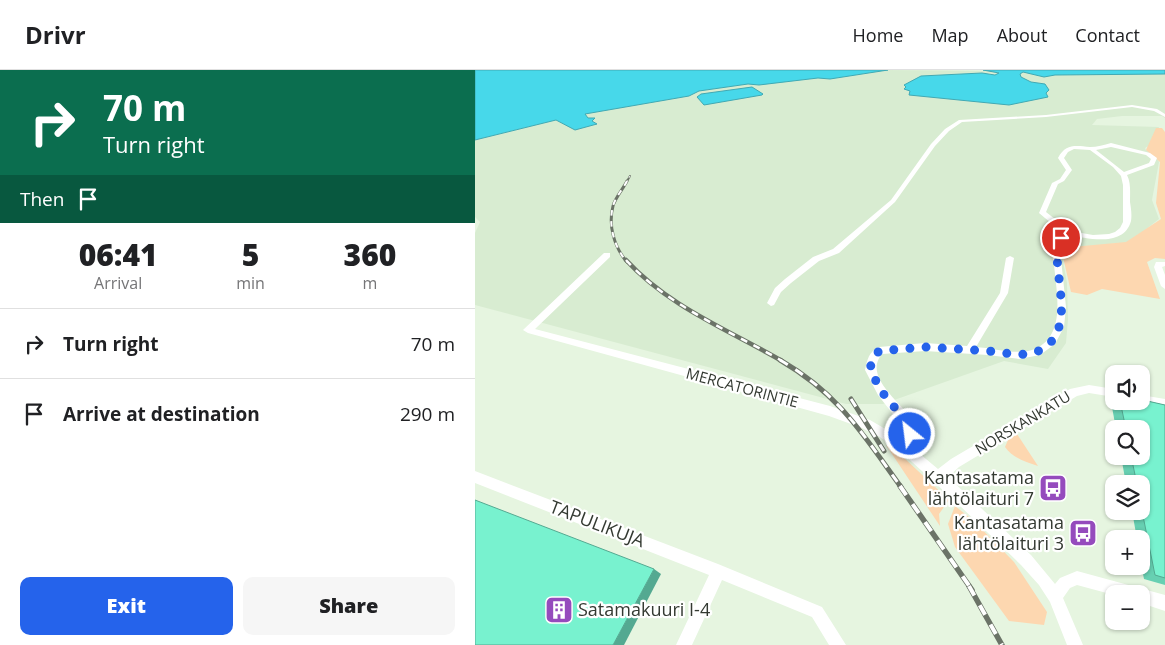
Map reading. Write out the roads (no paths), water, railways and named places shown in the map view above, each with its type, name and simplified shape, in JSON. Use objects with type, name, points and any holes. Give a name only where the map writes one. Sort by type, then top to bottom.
[{"type":"street","points":[[771,303],[778,290],[788,281],[816,259],[836,251],[893,201],[933,145],[947,130],[961,121],[1046,116],[1132,106],[1150,108],[1165,116]]},
{"type":"street","points":[[1091,150],[1111,145],[1147,154],[1154,158],[1152,164],[1123,174]]},
{"type":"street","points":[[1076,147],[1091,150],[1107,159],[1123,174],[1126,184],[1127,222],[1119,233],[1105,237],[1068,233],[1042,213],[1055,183],[1062,180],[1069,170],[1061,158],[1068,148],[1076,147]]},
{"type":"street","points":[[900,444],[910,434],[909,425],[882,392],[870,370],[872,359],[879,351],[916,348],[970,350],[1019,355],[1037,352],[1052,341],[1059,327],[1062,307],[1056,249],[1061,238],[1068,233]]},
{"type":"street","name":"MERCATORINTIE","points":[[607,254],[528,330],[851,418],[883,433],[900,444],[940,477],[1026,560],[1044,580],[1055,597],[1073,638]]},
{"type":"street","points":[[970,350],[1004,293],[1010,258]]},
{"type":"street","points":[[1165,264],[1159,264],[1158,268],[1165,286]]},
{"type":"street","name":"NORSKANKATU","points":[[940,477],[946,469],[955,463],[1074,392],[1089,388],[1105,391]]},
{"type":"street","points":[[1150,401],[1165,404]]},
{"type":"street","name":"TAPULIKUJA","points":[[475,477],[719,571],[817,612],[838,645]]},
{"type":"street","points":[[684,645],[719,571]]},
{"type":"street","points":[[1055,597],[1065,583],[1077,578],[1105,586]]},
{"type":"street","points":[[1150,598],[1165,602]]},
{"type":"water","points":[[475,70],[888,70],[830,79],[818,78],[759,85],[748,84],[699,91],[689,96],[585,114],[588,118],[595,118],[592,121],[597,124],[575,130],[556,120],[475,140]]},
{"type":"water","points":[[983,70],[1165,70],[1165,74],[1055,75],[1044,77],[1023,72],[1020,74],[1021,77],[1031,82],[1045,84],[1049,90],[1046,93],[1048,97],[1009,105],[909,95],[910,91],[904,89],[906,87],[904,85],[921,76],[982,73],[995,75],[999,73]]},
{"type":"water","points":[[752,87],[763,94],[704,105],[697,97],[701,94]]},
{"type":"railway","points":[[626,183],[630,176]]},
{"type":"railway","points":[[627,181],[614,203],[611,221],[616,243],[627,262]]},
{"type":"railway","points":[[626,260],[643,277],[680,304],[782,361]]},
{"type":"railway","points":[[780,360],[801,373],[834,401],[861,432],[901,487]]},
{"type":"railway","points":[[851,399],[884,451]]},
{"type":"railway","points":[[900,486],[972,590]]},
{"type":"railway","points":[[969,586],[1002,645]]},
{"type":"place","name":"Kantasatama lähtölaituri 7","points":[[1053,488]]},
{"type":"place","name":"Kantasatama lähtölaituri 3","points":[[1083,533]]},
{"type":"place","name":"Satamakuuri I-4","points":[[559,610]]}]
